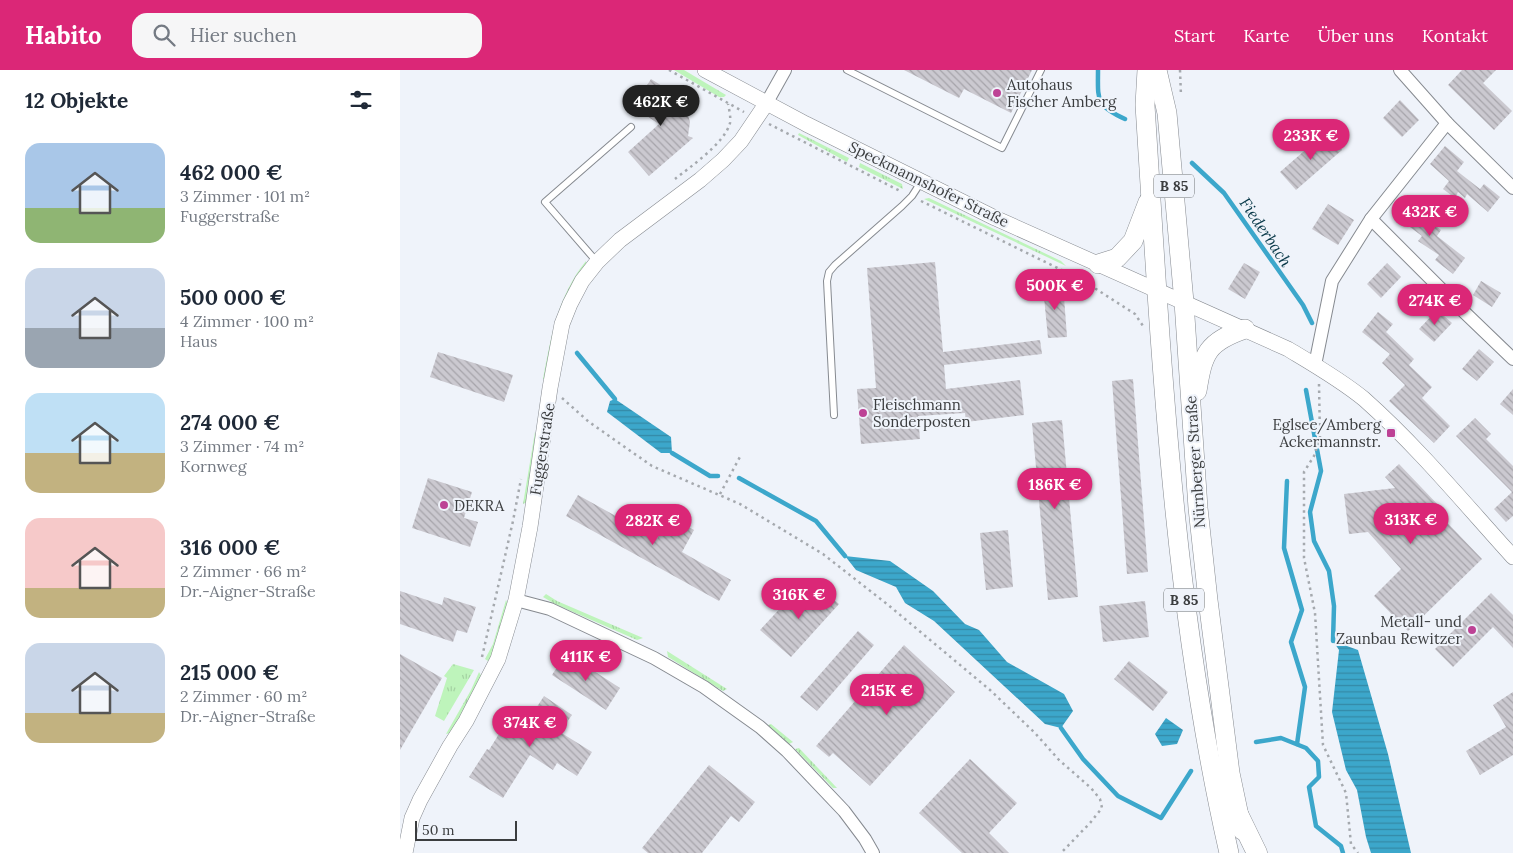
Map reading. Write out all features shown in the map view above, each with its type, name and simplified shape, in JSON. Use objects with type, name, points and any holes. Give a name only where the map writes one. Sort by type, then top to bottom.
[{"type":"highway","points":[[1238,814],[1257,853]]},
{"type":"main road","name":"Nürnberger Straße","points":[[1147,70],[1145,105],[1160,343],[1181,579],[1213,783],[1229,853]]},
{"type":"main road","name":"Nürnberger Straße","points":[[1158,70],[1167,113],[1184,302],[1198,508],[1216,669],[1238,814],[1248,853]]},
{"type":"main road","points":[[1098,264],[1117,258],[1133,241],[1151,191]]},
{"type":"main road","points":[[1192,437],[1201,365],[1206,354],[1219,340],[1245,329]]},
{"type":"street","name":"Speckmannshofer Straße","points":[[705,70],[766,104],[995,218],[1288,348],[1362,398],[1406,440],[1513,557]]},
{"type":"street","points":[[766,104],[784,70]]},
{"type":"street","points":[[1400,70],[1447,123],[1513,188]]},
{"type":"street","name":"Fuggerstraße","points":[[404,853],[412,818],[420,800],[466,721],[498,659],[516,600],[530,527],[550,388],[562,324],[570,304],[582,281],[598,262],[620,240],[700,180],[722,160],[741,140],[766,104]]},
{"type":"street","points":[[1317,366],[1332,281],[1371,219],[1447,123]]},
{"type":"street","points":[[1371,219],[1461,310],[1513,359]]},
{"type":"street","points":[[516,600],[550,609],[654,658],[704,687],[760,728],[787,752],[844,811],[873,853]]},
{"type":"lane","points":[[847,70],[1002,148],[1041,70]]},
{"type":"lane","points":[[598,262],[544,202],[631,127]]},
{"type":"lane","points":[[834,415],[826,281],[829,272],[902,206],[912,196],[921,182]]},
{"type":"path","points":[[669,70],[758,118]]},
{"type":"path","points":[[858,170],[860,166]]},
{"type":"path","points":[[1317,366],[1320,438],[1314,456],[1304,472],[1304,558],[1315,613],[1323,745],[1346,793],[1351,844],[1358,853]]},
{"type":"path","points":[[550,388],[589,422],[652,466],[740,504],[823,554],[887,604],[990,690],[1100,799],[1102,808],[1061,853]]},
{"type":"path","points":[[720,494],[741,455]]},
{"type":"green space","points":[[674,70],[684,70],[726,95],[719,97]]},
{"type":"green space","points":[[799,133],[849,158],[847,162],[798,135]]},
{"type":"green space","points":[[860,163],[902,184],[903,189],[859,167]]},
{"type":"green space","points":[[929,198],[1061,261],[1066,266],[924,199]]},
{"type":"green space","points":[[586,261],[586,266],[547,379],[543,379],[553,332],[562,302],[576,274]]},
{"type":"green space","points":[[535,432],[537,439],[527,502],[523,504]]},
{"type":"green space","points":[[546,594],[557,601],[643,638],[637,640],[555,604],[543,597]]},
{"type":"green space","points":[[506,600],[508,604],[491,657],[488,661],[485,659],[493,644]]},
{"type":"green space","points":[[667,651],[727,689],[723,691],[668,657]]},
{"type":"green space","points":[[453,664],[474,670],[444,721],[435,716],[447,678],[444,676]]},
{"type":"green space","points":[[479,672],[482,677],[470,702],[450,733],[446,734],[471,690]]},
{"type":"green space","points":[[771,724],[793,742],[789,744],[768,725]]},
{"type":"green space","points":[[799,748],[837,788],[833,788],[795,749]]},
{"type":"water","points":[[615,399],[671,437],[672,453],[661,453],[607,412],[610,401]]},
{"type":"water","points":[[845,556],[890,561],[933,591],[965,624],[979,630],[1007,662],[1064,694],[1073,711],[1061,728],[1045,724],[934,621],[905,603],[896,587],[856,570]]},
{"type":"water","points":[[1333,641],[1358,650],[1388,754],[1411,853],[1371,853],[1357,790],[1346,770],[1332,712],[1339,650]]},
{"type":"water","points":[[1166,718],[1183,730],[1177,744],[1162,746],[1155,734]]},
{"type":"building","name":"Autohaus Fischer Amberg","points":[[904,70],[1032,70],[1011,113],[964,89],[959,98]]},
{"type":"building","points":[[1462,70],[1496,70],[1483,83],[1512,111],[1494,130],[1448,85]]},
{"type":"building","points":[[651,79],[692,105],[686,108],[690,122],[688,136],[693,138],[649,176],[628,152],[659,124],[633,107]]},
{"type":"building","points":[[1400,100],[1419,120],[1402,137],[1383,118]]},
{"type":"building","points":[[1326,132],[1342,150],[1296,190],[1280,172]]},
{"type":"building","points":[[1445,146],[1464,162],[1457,171],[1480,189],[1484,184],[1500,197],[1488,212],[1467,194],[1465,198],[1458,192],[1455,198],[1443,189],[1449,181],[1430,164]]},
{"type":"building","points":[[1407,200],[1441,230],[1437,236],[1465,258],[1453,274],[1435,260],[1439,255],[1418,241],[1422,236],[1395,216]]},
{"type":"building","points":[[1328,204],[1354,220],[1338,245],[1312,229]]},
{"type":"building","points":[[935,262],[943,352],[1040,340],[1042,354],[944,365],[946,389],[1020,380],[1024,415],[966,422],[965,413],[918,416],[920,439],[861,444],[857,389],[876,388],[867,268]]},
{"type":"building","points":[[1244,263],[1260,272],[1245,299],[1228,289]]},
{"type":"building","points":[[1387,263],[1401,277],[1381,298],[1367,284]]},
{"type":"building","points":[[1481,281],[1501,293],[1492,307],[1473,295]]},
{"type":"building","points":[[1063,284],[1067,337],[1048,338],[1043,287]]},
{"type":"building","points":[[1437,310],[1452,323],[1434,342],[1419,329]]},
{"type":"building","points":[[1378,312],[1393,324],[1386,332],[1414,359],[1409,365],[1432,387],[1422,398],[1450,426],[1434,443],[1389,401],[1405,385],[1382,363],[1390,354],[1362,332]]},
{"type":"building","points":[[1479,349],[1494,362],[1477,381],[1462,369]]},
{"type":"building","points":[[438,352],[513,375],[504,402],[430,377]]},
{"type":"building","points":[[1133,379],[1148,572],[1127,574],[1112,381]]},
{"type":"building","points":[[1513,389],[1513,415],[1500,404]]},
{"type":"building","points":[[1475,418],[1491,434],[1486,439],[1513,466],[1513,516],[1506,522],[1494,509],[1512,492],[1456,436]]},
{"type":"building","points":[[1062,420],[1078,597],[1048,600],[1032,423]]},
{"type":"building","points":[[1399,464],[1441,508],[1437,512],[1482,559],[1408,631],[1374,596],[1401,569],[1368,532],[1349,534],[1344,494],[1395,488],[1385,477]]},
{"type":"building","name":"DEKRA","points":[[428,478],[472,492],[464,518],[478,522],[470,547],[412,528]]},
{"type":"building","points":[[578,495],[657,539],[669,516],[694,530],[682,552],[731,580],[719,601],[566,516]]},
{"type":"building","points":[[1008,530],[1013,587],[986,590],[980,533]]},
{"type":"building","points":[[802,585],[817,599],[824,591],[839,604],[791,657],[760,630]]},
{"type":"building","points":[[400,591],[442,605],[444,597],[476,607],[467,633],[457,630],[453,642],[400,624]]},
{"type":"building","name":"Metall- und Zaunbau Rewitzer","points":[[1491,593],[1513,615],[1513,648],[1493,627],[1453,667],[1435,649]]},
{"type":"building","points":[[1145,601],[1149,637],[1103,642],[1099,606]]},
{"type":"building","points":[[858,631],[874,645],[817,711],[800,697]]},
{"type":"building","points":[[904,645],[955,692],[870,786],[833,753],[829,757],[816,746]]},
{"type":"building","points":[[566,653],[620,688],[606,710],[552,675]]},
{"type":"building","points":[[400,654],[442,678],[400,750]]},
{"type":"building","points":[[1129,661],[1168,692],[1153,711],[1114,679]]},
{"type":"building","points":[[1513,692],[1513,755],[1480,775],[1466,751],[1506,727],[1493,705]]},
{"type":"building","points":[[544,696],[572,715],[560,732],[592,752],[577,776],[557,763],[553,770],[530,755],[503,798],[469,777],[487,749],[489,750],[512,713],[527,722]]},
{"type":"building","points":[[970,759],[1017,803],[989,833],[1009,853],[962,853],[919,813]]},
{"type":"building","points":[[709,765],[755,802],[739,822],[731,816],[702,853],[648,853],[642,848]]},
{"type":"waterway","name":"Fiederbach","points":[[1098,70],[1100,100],[1108,110],[1125,119]]},
{"type":"waterway","name":"Fiederbach","points":[[1192,163],[1224,193],[1303,305],[1312,323]]},
{"type":"waterway","points":[[577,353],[615,399]]},
{"type":"waterway","name":"Fiederbach","points":[[1306,390],[1321,471],[1310,512],[1314,541],[1329,571],[1334,606],[1333,641]]},
{"type":"waterway","points":[[672,453],[710,476],[718,476]]},
{"type":"waterway","points":[[739,478],[816,521],[845,556]]},
{"type":"waterway","points":[[1287,481],[1284,548],[1302,610],[1291,642],[1305,687],[1297,744]]},
{"type":"waterway","points":[[1061,728],[1083,759],[1118,796],[1161,818],[1191,771]]},
{"type":"waterway","points":[[1256,742],[1281,738],[1306,748],[1318,761],[1319,777],[1309,787],[1316,826],[1341,846],[1343,853]]},
{"type":"place","name":"Autohaus Fischer Amberg","points":[[997,93]]},
{"type":"place","name":"Fleischmann Sonderposten","points":[[863,413]]},
{"type":"place","name":"Eglsee/Amberg Ackermannstr.","points":[[1391,433]]},
{"type":"place","name":"DEKRA","points":[[444,505]]},
{"type":"place","name":"Metall- und Zaunbau Rewitzer","points":[[1472,630]]}]
